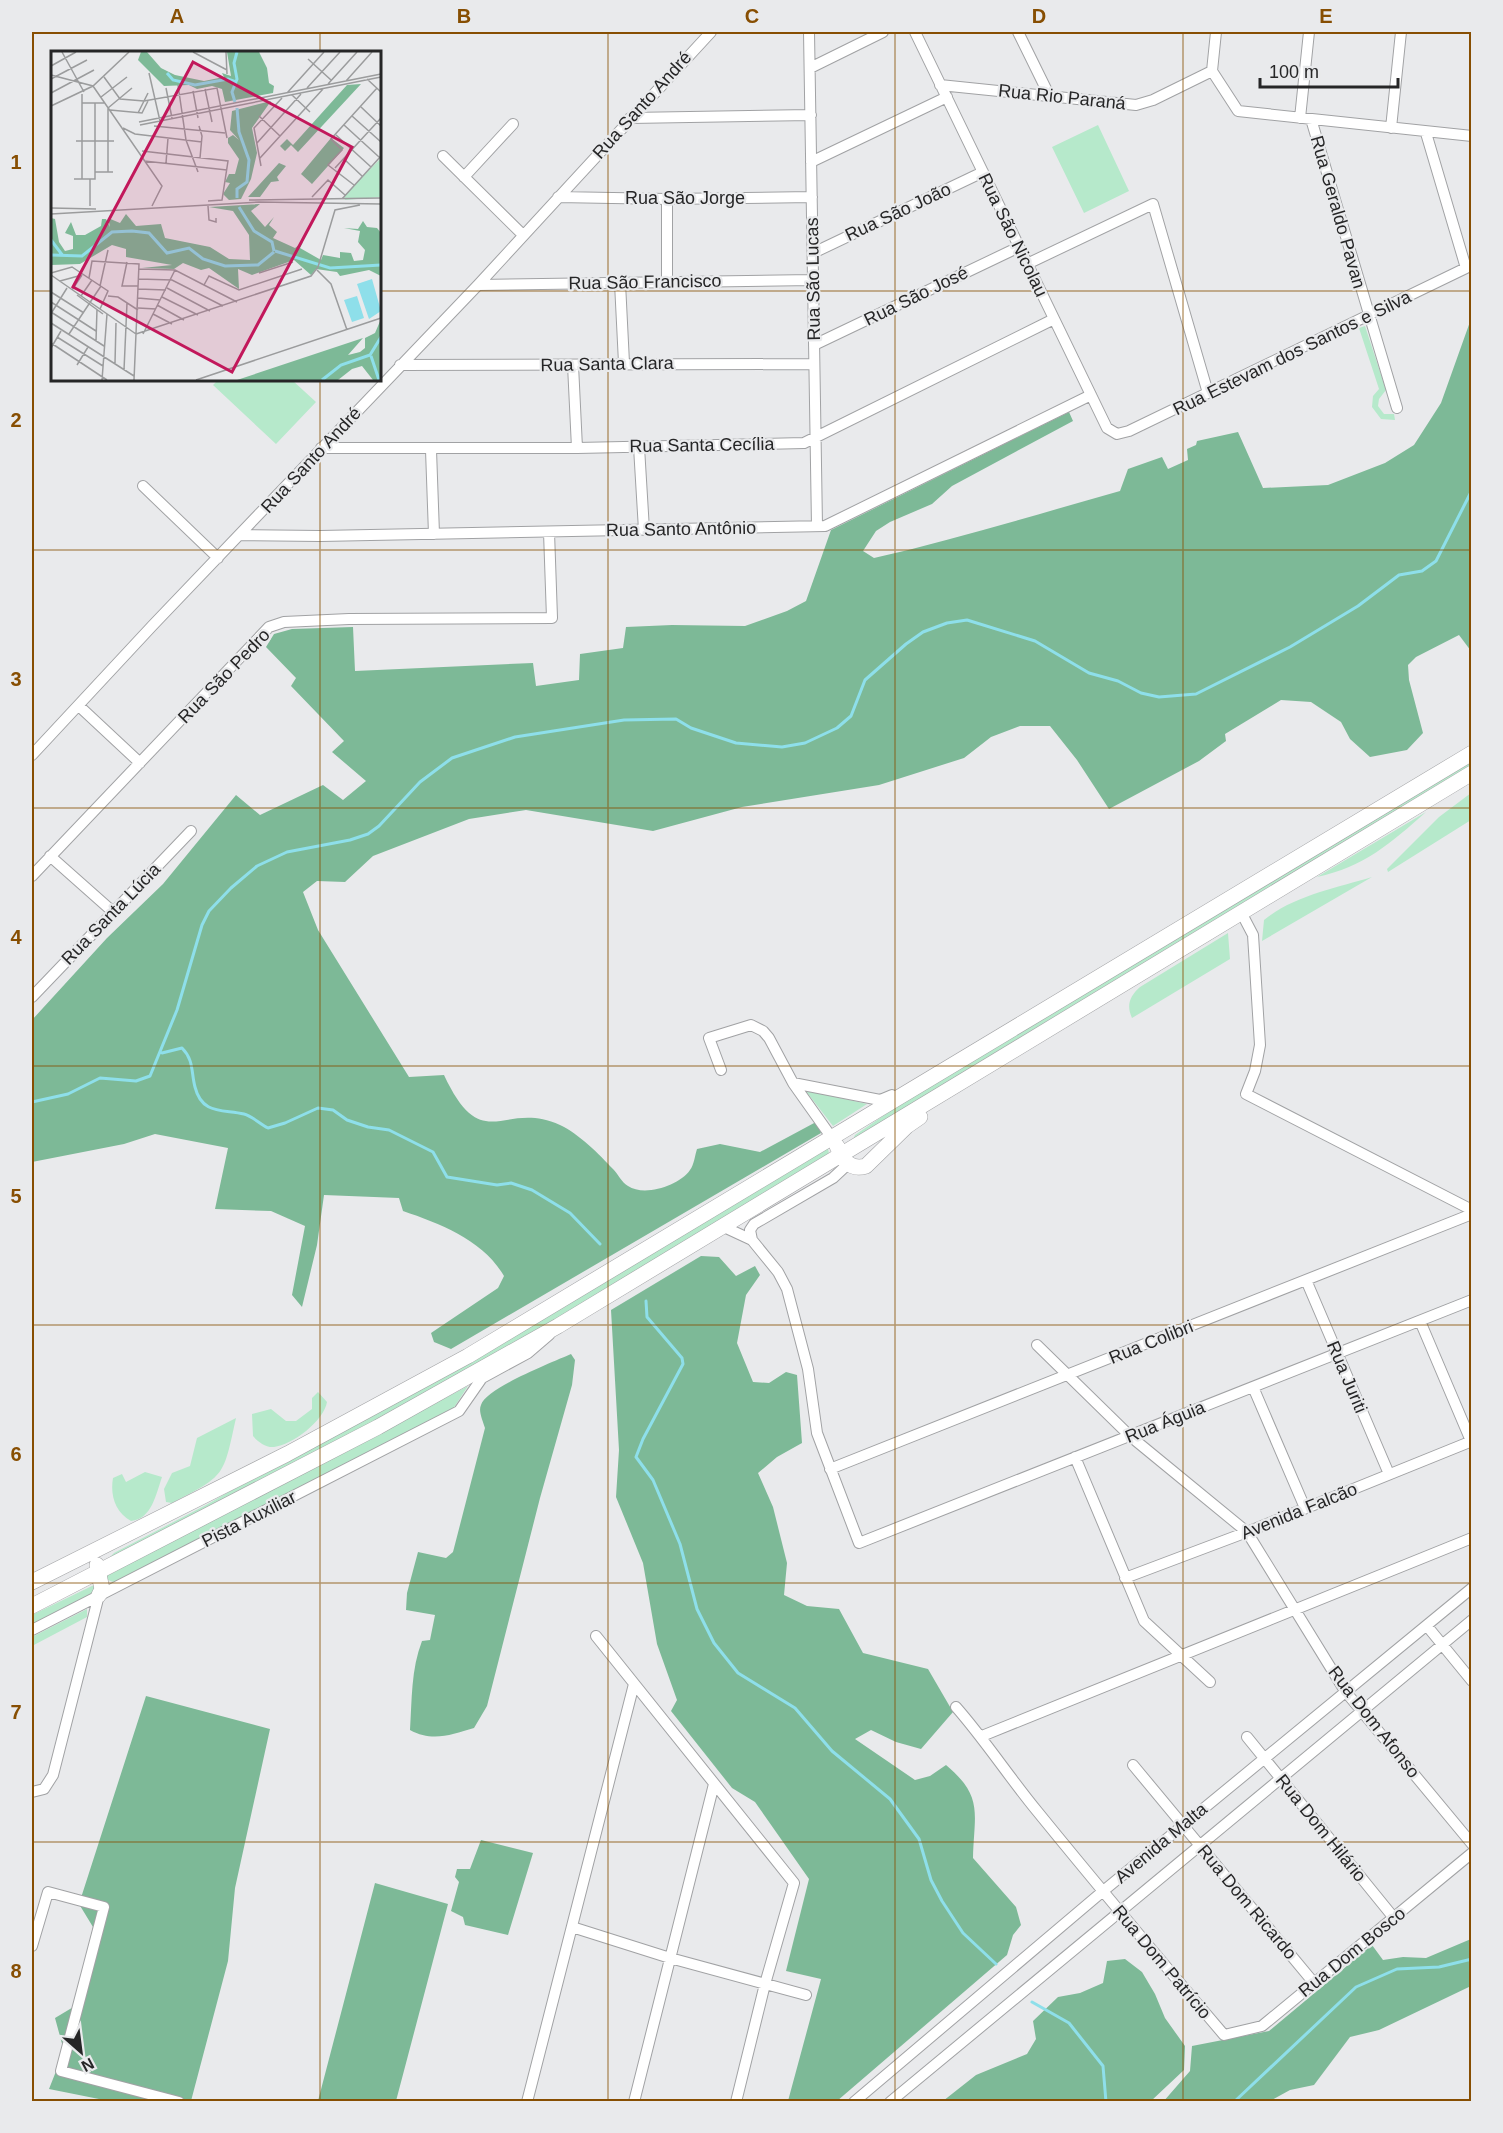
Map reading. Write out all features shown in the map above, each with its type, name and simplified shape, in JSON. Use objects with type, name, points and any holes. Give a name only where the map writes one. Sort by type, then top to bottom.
[{"type":"highway","points":[[840,1152],[841,1143],[921,1085],[1472,753]]},
{"type":"highway","points":[[32,1582],[229,1483],[468,1356],[840,1152],[1242,914],[1472,773]]},
{"type":"highway","points":[[840,1152],[859,1168],[866,1166],[907,1126],[1033,1039]]},
{"type":"highway","points":[[32,1606],[103,1584],[558,1326],[724,1227],[840,1152]]},
{"type":"highway","points":[[103,1584],[99,1561],[113,1550],[229,1483]]},
{"type":"street","name":"Rua Santo André","points":[[32,755],[478,285],[711,32]]},
{"type":"street","name":"Rua São Lucas","points":[[809,32],[817,526]]},
{"type":"street","points":[[810,68],[883,32]]},
{"type":"street","name":"Rua São Nicolau","points":[[915,32],[1107,428],[1117,434]]},
{"type":"street","points":[[1018,32],[1049,95]]},
{"type":"street","points":[[1216,32],[1212,71],[1238,111],[1472,136]]},
{"type":"street","points":[[1306,119],[1308,32]]},
{"type":"street","points":[[1390,128],[1401,32]]},
{"type":"street","name":"Rua Rio Paraná","points":[[940,85],[1136,105],[1154,100],[1212,71]]},
{"type":"street","points":[[811,162],[946,97]]},
{"type":"street","points":[[630,118],[811,115]]},
{"type":"street","name":"Rua Geraldo Pavan","points":[[1306,119],[1397,408]]},
{"type":"street","points":[[464,177],[513,124]]},
{"type":"street","name":"Rua Estevam dos Santos e Silva","points":[[1117,434],[1129,431],[1466,268],[1425,132]]},
{"type":"street","points":[[443,156],[523,235]]},
{"type":"street","name":"Rua São João","points":[[813,253],[983,172]]},
{"type":"street","name":"Rua São Jorge","points":[[558,197],[667,199],[812,197]]},
{"type":"street","points":[[667,199],[667,282]]},
{"type":"street","points":[[1027,264],[1153,204],[1208,393]]},
{"type":"street","name":"Rua São José","points":[[814,345],[1019,246]]},
{"type":"street","name":"Rua São Francisco","points":[[478,285],[813,280]]},
{"type":"street","points":[[620,283],[624,363]]},
{"type":"street","name":"Rua Santa Cecília","points":[[321,448],[431,450],[804,443],[1054,319]]},
{"type":"street","points":[[573,364],[576,448]]},
{"type":"street","name":"Rua Santa Clara","points":[[400,365],[814,364]]},
{"type":"street","name":"Rua Santo Antônio","points":[[240,535],[434,534],[825,526],[1091,395]]},
{"type":"street","points":[[639,447],[644,530]]},
{"type":"street","points":[[431,450],[434,534]]},
{"type":"street","points":[[143,486],[218,558]]},
{"type":"street","name":"Rua São Pedro","points":[[32,876],[269,627],[279,623],[348,619],[552,618],[549,532]]},
{"type":"street","points":[[79,706],[140,763]]},
{"type":"street","name":"Rua Santa Lúcia","points":[[32,997],[191,831]]},
{"type":"street","points":[[50,856],[112,911]]},
{"type":"street","points":[[1242,914],[1253,935],[1260,1045],[1255,1071],[1246,1094],[1472,1212]]},
{"type":"street","points":[[721,1070],[709,1038],[751,1025],[763,1031],[793,1083],[840,1152],[833,1178],[754,1224],[750,1230],[752,1240]]},
{"type":"street","points":[[793,1083],[880,1100],[921,1085]]},
{"type":"street","name":"Rua Colibri","points":[[830,1469],[1472,1212]]},
{"type":"street","points":[[724,1227],[752,1240],[778,1272],[787,1289],[808,1369],[817,1433],[830,1469]]},
{"type":"street","name":"Rua Juriti","points":[[1306,1280],[1389,1474]]},
{"type":"street","name":"Rua Águia","points":[[830,1469],[859,1543],[1472,1300]]},
{"type":"street","points":[[1420,1321],[1471,1441]]},
{"type":"street","name":"Pista Auxiliar","points":[[32,1630],[103,1584],[459,1411],[465,1406],[482,1378],[537,1347],[558,1326]]},
{"type":"street","name":"Rua Dom Afonso","points":[[1037,1345],[1130,1436],[1247,1532],[1345,1691],[1472,1844]]},
{"type":"street","points":[[1253,1387],[1305,1508]]},
{"type":"street","name":"Avenida Falcão","points":[[1125,1578],[1247,1532],[1471,1441]]},
{"type":"street","points":[[1075,1458],[1139,1613],[1144,1621],[1210,1682]]},
{"type":"street","points":[[982,1736],[1472,1538]]},
{"type":"street","points":[[32,1792],[44,1789],[52,1775],[103,1584]]},
{"type":"street","name":"Avenida Malta","points":[[854,2102],[1102,1892],[1472,1588]]},
{"type":"street","name":"Avenida Malta","points":[[890,2102],[1279,1777],[1472,1620]]},
{"type":"street","points":[[1427,1626],[1472,1681]]},
{"type":"street","points":[[596,1636],[794,1883],[765,1984],[736,2102]]},
{"type":"street","points":[[527,2102],[634,1684]]},
{"type":"street","name":"Rua Dom Patrício","points":[[956,1707],[982,1736],[1033,1806],[1102,1892],[1224,2035]]},
{"type":"street","name":"Rua Dom Hilário","points":[[1247,1737],[1394,1918]]},
{"type":"street","name":"Rua Dom Ricardo","points":[[1134,1765],[1314,1983]]},
{"type":"street","points":[[634,2102],[714,1784]]},
{"type":"street","name":"Rua Dom Bosco","points":[[1224,2035],[1263,2026],[1472,1853]]},
{"type":"street","points":[[32,1946],[37,1906],[48,1892],[104,1907],[61,2071],[179,2102]]},
{"type":"street","points":[[572,1927],[670,1958],[806,1995]]},
{"type":"green space","points":[[1098,125],[1129,191],[1084,213],[1052,147]]},
{"type":"green space","points":[[1471,319],[1472,586],[1469,594],[1472,598],[1471,651],[1459,635],[1416,657],[1408,665],[1409,680],[1423,733],[1407,750],[1370,757],[1350,739],[1341,722],[1311,702],[1281,700],[1225,734],[1226,741],[1199,761],[1109,809],[1077,760],[1050,726],[1020,726],[991,737],[964,758],[879,785],[742,807],[653,831],[526,810],[469,819],[373,856],[345,882],[317,881],[303,892],[318,930],[409,1077],[444,1075],[458,1100],[471,1114],[483,1120],[540,1119],[560,1125],[588,1145],[626,1185],[643,1190],[670,1185],[685,1176],[690,1170],[697,1149],[720,1144],[760,1152],[816,1122],[821,1133],[451,1349],[434,1342],[431,1333],[498,1288],[504,1276],[485,1252],[473,1243],[446,1228],[403,1211],[399,1198],[324,1195],[317,1245],[302,1307],[292,1295],[305,1226],[271,1211],[215,1209],[228,1148],[155,1134],[124,1144],[32,1162],[32,1020],[107,938],[163,884],[236,795],[260,815],[323,785],[343,800],[366,781],[332,752],[344,741],[291,686],[296,678],[266,647],[274,634],[292,629],[353,627],[355,671],[533,663],[536,686],[579,680],[580,654],[623,648],[626,627],[745,626],[787,611],[806,601],[831,530],[1069,412],[1073,421],[952,486],[932,504],[890,522],[876,531],[863,551],[874,558],[905,551],[1120,491],[1128,469],[1162,457],[1168,469],[1188,460],[1187,449],[1196,445],[1197,441],[1238,432],[1263,488],[1328,485],[1385,463],[1414,445],[1441,403]]},
{"type":"green space","points":[[1365,326],[1386,390],[1379,399],[1378,406],[1384,414],[1394,414],[1395,420],[1381,419],[1372,407],[1373,396],[1379,389],[1359,328]]},
{"type":"green space","points":[[217,381],[293,381],[316,402],[276,444],[213,385]]},
{"type":"green space","points":[[1471,755],[1471,765],[988,1057],[851,1144],[855,1135],[983,1048]]},
{"type":"green space","points":[[1471,793],[1471,820],[1388,872],[1387,869],[1439,817]]},
{"type":"green space","points":[[1426,812],[1389,844],[1363,860],[1334,873],[1317,877]]},
{"type":"green space","points":[[1372,877],[1262,941],[1264,920],[1275,912],[1301,899]]},
{"type":"green space","points":[[1228,933],[1230,959],[1132,1018],[1129,1009],[1130,1001],[1140,987]]},
{"type":"green space","points":[[805,1090],[867,1104],[833,1126]]},
{"type":"green space","points":[[828,1148],[829,1154],[444,1387],[109,1558],[114,1553],[206,1505]]},
{"type":"green space","points":[[701,1256],[719,1257],[736,1276],[755,1266],[760,1275],[746,1295],[737,1343],[753,1382],[769,1383],[786,1372],[797,1375],[802,1443],[777,1457],[758,1473],[773,1507],[787,1563],[784,1595],[807,1606],[839,1609],[863,1653],[928,1669],[953,1712],[921,1749],[896,1742],[871,1730],[855,1739],[915,1780],[930,1776],[946,1765],[958,1776],[972,1797],[974,1807],[973,1858],[1016,1907],[1021,1925],[1013,1935],[1007,1955],[837,2101],[788,2101],[821,1979],[786,1971],[809,1879],[755,1802],[732,1788],[671,1711],[677,1700],[657,1644],[643,1563],[616,1497],[619,1450],[611,1310]]},
{"type":"green space","points":[[571,1354],[575,1360],[572,1385],[540,1498],[487,1706],[474,1728],[442,1736],[418,1734],[410,1730],[414,1674],[422,1641],[430,1640],[435,1615],[406,1610],[407,1593],[418,1552],[446,1558],[453,1552],[485,1428],[480,1410],[486,1398],[521,1376]]},
{"type":"green space","points":[[468,1386],[453,1409],[118,1580],[113,1582],[106,1579],[108,1572],[204,1525]]},
{"type":"green space","points":[[318,1392],[327,1402],[325,1409],[314,1424],[298,1437],[271,1447],[262,1444],[253,1436],[252,1414],[271,1409],[286,1421],[296,1421],[312,1409],[312,1398]]},
{"type":"green space","points":[[236,1418],[228,1452],[219,1472],[213,1479],[190,1494],[172,1503],[166,1502],[164,1489],[172,1473],[190,1466],[197,1438]]},
{"type":"green space","points":[[145,1472],[162,1477],[148,1511],[144,1516],[131,1521],[117,1508],[112,1491],[113,1478],[122,1474],[126,1482]]},
{"type":"green space","points":[[94,1585],[96,1592],[32,1626],[32,1615]]},
{"type":"green space","points":[[87,1609],[87,1617],[32,1646],[32,1637]]},
{"type":"green space","points":[[146,1696],[270,1729],[235,1888],[228,1961],[191,2101],[109,2101],[49,2089],[64,2051],[55,2018],[75,2006],[93,1927],[79,1904]]},
{"type":"green space","points":[[481,1840],[533,1853],[508,1935],[465,1925],[463,1917],[451,1911],[459,1882],[455,1877],[457,1869],[470,1869]]},
{"type":"green space","points":[[375,1883],[448,1904],[396,2101],[318,2101]]},
{"type":"green space","points":[[1471,1939],[1471,1986],[1379,2030],[1350,2037],[1314,2085],[1290,2090],[1270,2101],[1163,2102],[1190,2071],[1192,2046],[1269,2031],[1372,1945],[1383,1960],[1403,1957],[1426,1958]]},
{"type":"green space","points":[[1125,1959],[1142,1972],[1165,2018],[1185,2046],[1184,2070],[1151,2101],[943,2101],[976,2075],[1027,2054],[1036,2039],[1033,2021],[1058,1997],[1080,1993],[1103,1983],[1107,1961]]},
{"type":"waterway","points":[[32,1102],[68,1094],[100,1078],[136,1081],[150,1076],[177,1010],[202,925],[209,911],[257,866],[287,852],[350,840],[368,834],[379,826],[420,782],[452,758],[515,737],[624,720],[676,719],[691,728],[736,743],[782,747],[805,743],[837,728],[851,716],[865,680],[906,644],[923,632],[947,623],[967,620],[1035,641],[1089,673],[1118,681],[1141,693],[1159,697],[1196,694],[1290,647],[1358,606],[1399,575],[1422,571],[1436,561],[1472,490]]},
{"type":"waterway","points":[[162,1053],[182,1048],[190,1062],[198,1096],[208,1107],[247,1115],[268,1128],[318,1108],[333,1110],[347,1120],[368,1127],[389,1130],[433,1152],[447,1177],[497,1185],[511,1183],[532,1190],[570,1213],[600,1244]]},
{"type":"waterway","points":[[646,1301],[647,1317],[682,1358],[683,1364],[643,1439],[636,1457],[653,1480],[680,1544],[697,1609],[714,1643],[738,1673],[795,1708],[832,1751],[890,1799],[919,1839],[931,1880],[942,1901],[963,1933],[996,1964]]},
{"type":"waterway","points":[[1234,2102],[1356,1987],[1397,1969],[1439,1967],[1472,1959]]},
{"type":"waterway","points":[[1032,2002],[1069,2023],[1103,2066],[1106,2102]]}]
